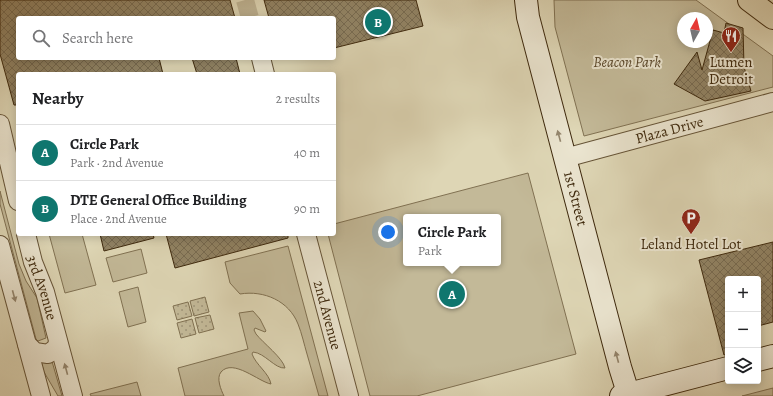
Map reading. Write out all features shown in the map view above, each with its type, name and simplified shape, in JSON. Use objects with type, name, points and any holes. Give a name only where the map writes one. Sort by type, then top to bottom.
[{"type":"main road","points":[[749,0],[773,18]]},
{"type":"street","name":"1st Street","points":[[526,0],[528,17],[620,367],[626,395]]},
{"type":"street","points":[[262,60],[264,72]]},
{"type":"street","name":"Plaza Drive","points":[[565,158],[773,102]]},
{"type":"street","points":[[0,124],[16,192]]},
{"type":"street","name":"3rd Avenue","points":[[26,236],[33,262],[45,292],[73,396]]},
{"type":"street","name":"2nd Avenue","points":[[307,236],[349,396]]},
{"type":"street","name":"3rd Avenue","points":[[0,245],[41,396]]},
{"type":"street","name":"3rd Avenue","points":[[27,344],[36,352],[48,354],[56,348],[58,342]]},
{"type":"street","points":[[761,359],[773,356]]},
{"type":"street","points":[[626,395],[725,369]]},
{"type":"green space","name":"Beacon Park","points":[[554,0],[696,0],[712,12],[677,12],[677,48],[713,48],[713,12],[773,56],[773,87],[584,136],[555,27]]},
{"type":"green space","points":[[528,173],[576,354],[417,396],[370,396],[329,236],[336,236],[336,223]]},
{"type":"green space","points":[[0,191],[19,264],[26,281],[37,298],[46,338],[38,341],[36,339],[0,204]]},
{"type":"green space","points":[[50,236],[83,236],[96,285],[65,293]]},
{"type":"green space","points":[[288,246],[328,396],[319,396],[298,324],[289,309],[282,303],[267,296],[249,293],[240,294],[230,283],[225,262]]},
{"type":"green space","points":[[141,249],[147,273],[113,282],[106,258]]},
{"type":"green space","points":[[138,287],[146,322],[128,327],[119,292]]},
{"type":"green space","points":[[205,297],[209,312],[194,316],[190,301]]},
{"type":"green space","points":[[188,302],[192,316],[177,320],[173,306]]},
{"type":"green space","points":[[253,311],[260,319],[266,331],[265,332],[255,328],[254,330],[256,334],[277,355],[285,368],[277,366],[262,355],[253,352],[252,354],[256,362],[268,376],[271,384],[239,369],[226,368],[221,372],[219,377],[220,387],[224,396],[185,396],[178,368],[248,349],[239,313]]},
{"type":"green space","points":[[210,315],[214,329],[199,333],[195,318]]},
{"type":"green space","points":[[192,319],[196,334],[181,338],[177,323]]},
{"type":"green space","points":[[51,358],[62,396],[58,396],[44,372],[41,361]]},
{"type":"green space","points":[[137,382],[141,396],[91,396],[90,394]]},
{"type":"green space","points":[[773,388],[773,396],[742,396]]},
{"type":"building","points":[[0,0],[230,0],[234,16],[16,16],[16,60],[160,60],[162,72],[16,72],[16,105],[14,105],[0,54]]},
{"type":"building","points":[[264,0],[416,0],[423,26],[336,48],[336,16],[268,16]]},
{"type":"building","points":[[726,23],[743,28],[744,67],[751,91],[705,101],[674,84],[697,52],[702,70],[708,48],[713,48],[713,30],[724,33]]},
{"type":"building","points":[[193,60],[236,60],[240,72],[196,72]]},
{"type":"building","points":[[100,236],[154,236],[154,238],[104,251]]},
{"type":"building","points":[[167,236],[288,236],[288,238],[175,268]]},
{"type":"building","points":[[773,242],[773,322],[761,325],[761,276],[725,276],[725,355],[724,355],[699,260]]},
{"type":"tunnel","points":[[245,0],[249,16]]},
{"type":"place","name":"DTE General Office Building","points":[[378,22]]},
{"type":"place","name":"Lumen Detroit","points":[[731,53]]},
{"type":"place","name":"Leland Hotel Lot","points":[[691,235]]},
{"type":"place","name":"Circle Park","points":[[452,294]]}]
